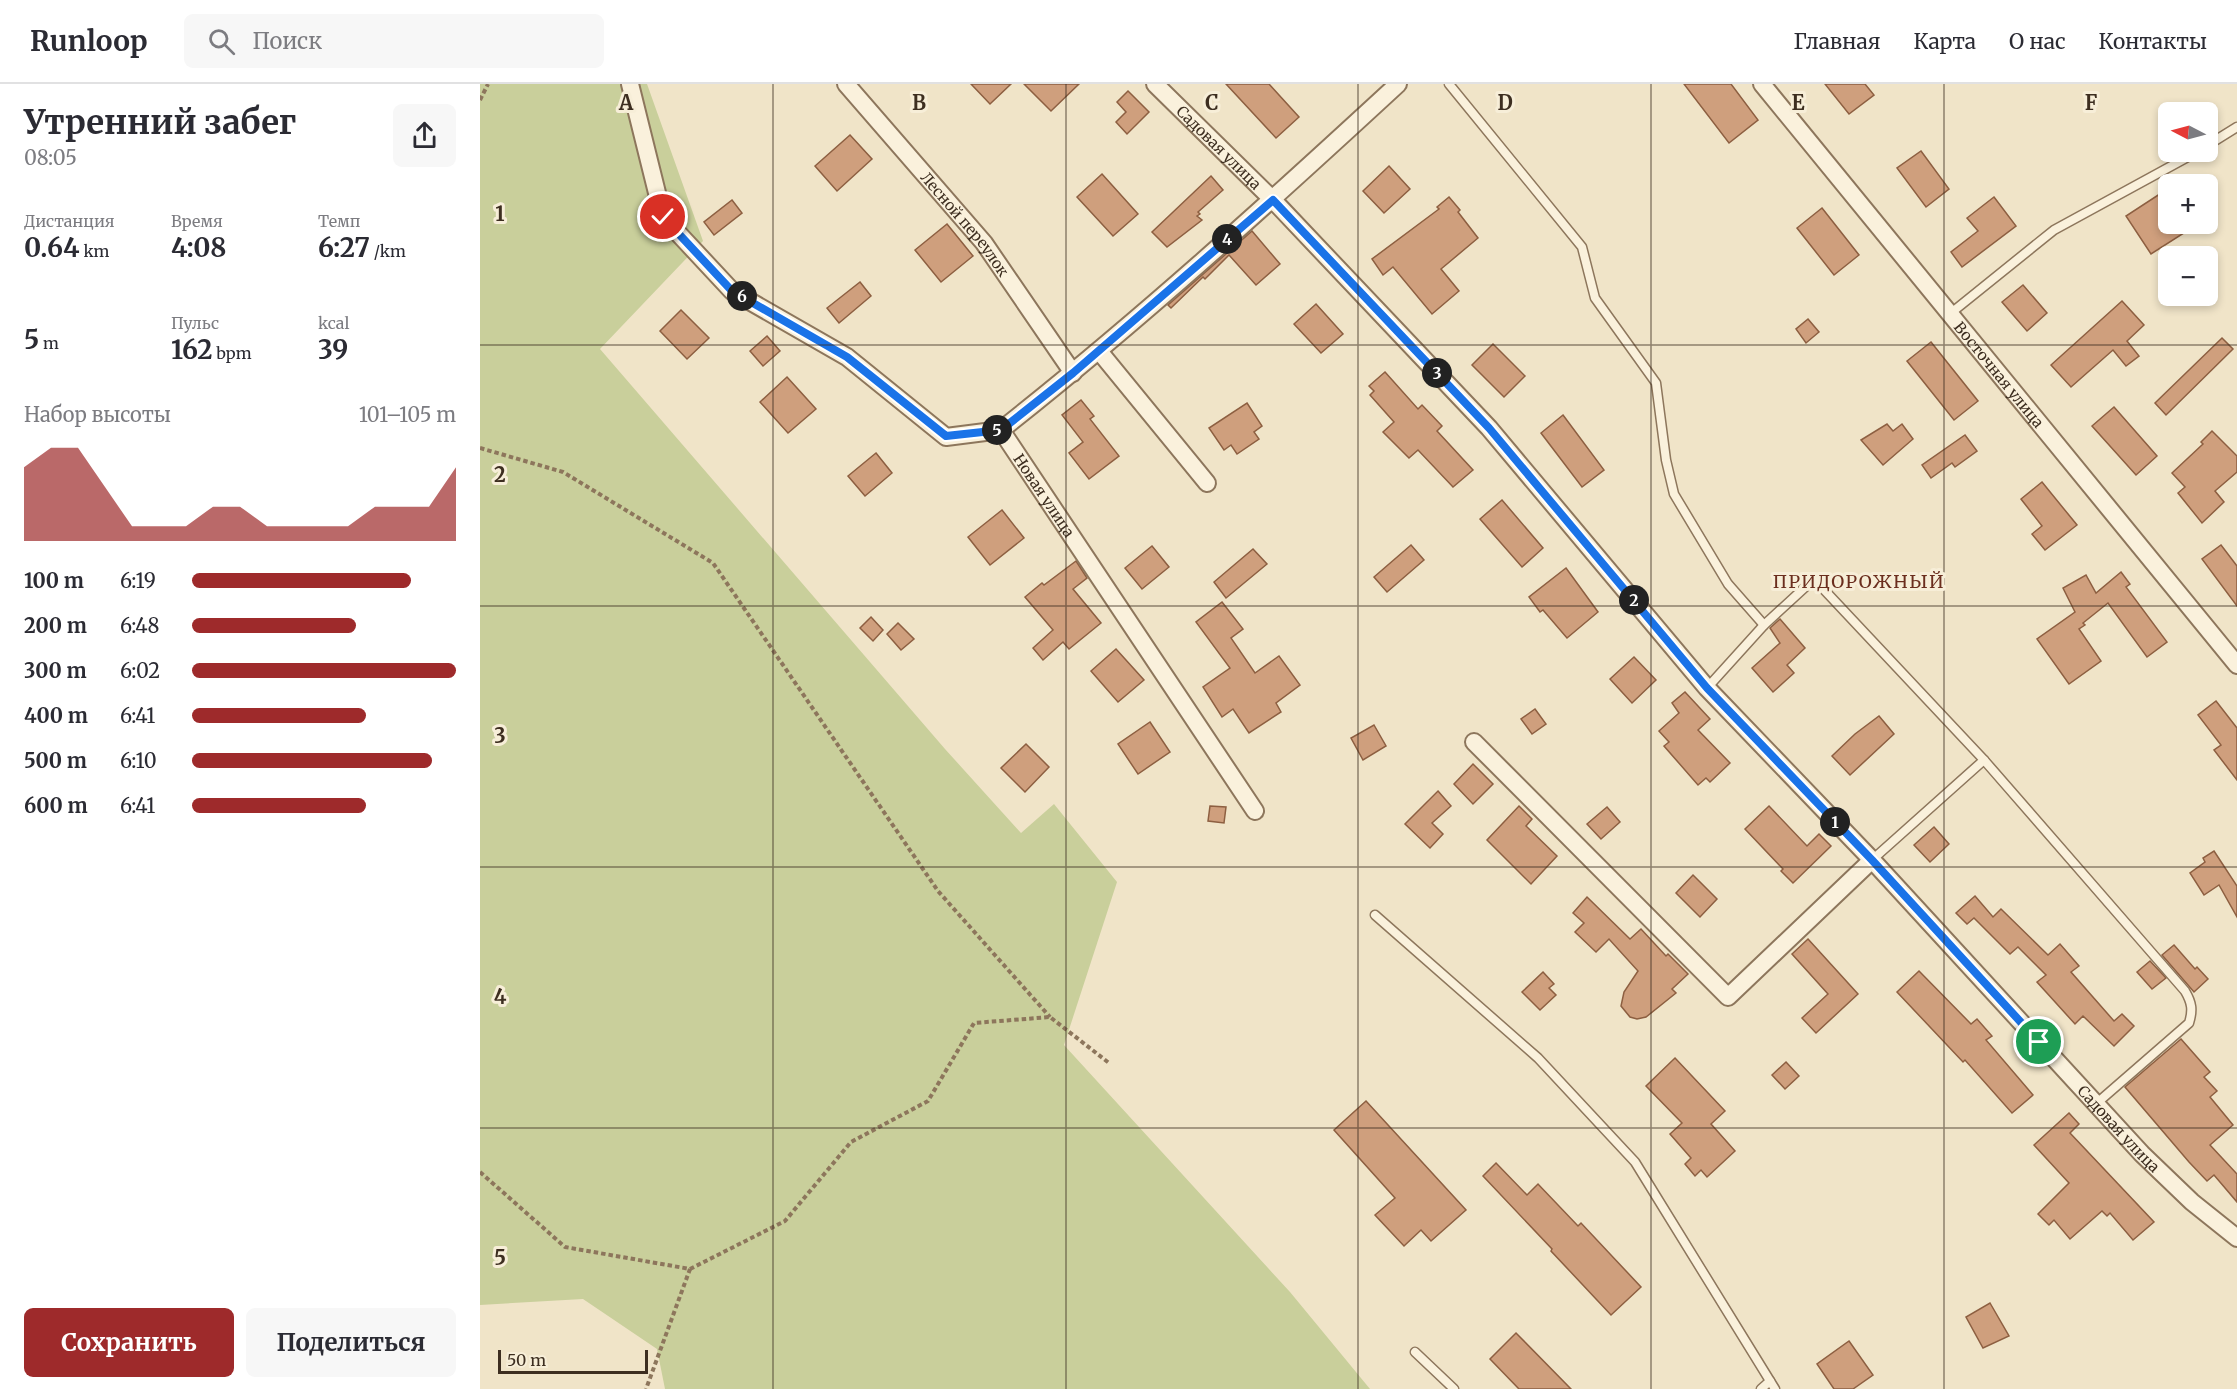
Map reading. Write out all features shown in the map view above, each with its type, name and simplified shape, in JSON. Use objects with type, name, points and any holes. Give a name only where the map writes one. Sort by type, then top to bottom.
[{"type":"street","points":[[630,84],[663,217],[732,291],[847,357],[946,436],[1001,430],[1073,373],[1273,200],[1398,84]]},
{"type":"street","name":"Лесной переулок","points":[[846,84],[984,243],[1073,373]]},
{"type":"street","name":"Садовая улица","points":[[1155,84],[1273,200],[1489,428],[1707,688],[1872,860],[2097,1102],[2142,1154],[2192,1202],[2237,1238]]},
{"type":"street","name":"Восточная улица","points":[[1762,84],[2237,665]]},
{"type":"street","points":[[1099,351],[1207,483]]},
{"type":"street","name":"Новая улица","points":[[1001,430],[1255,811]]},
{"type":"street","points":[[1474,742],[1728,997],[1872,860]]},
{"type":"lane","points":[[1449,84],[1582,248],[1595,298],[1656,383],[1666,460],[1674,494],[1728,584],[1764,625]]},
{"type":"lane","points":[[2218,139],[2237,127]]},
{"type":"lane","points":[[1951,313],[2054,230],[2179,162]]},
{"type":"lane","points":[[1707,688],[1764,625],[1814,579],[1984,760],[2191,1000],[2193,1011],[2189,1023],[2097,1102]]},
{"type":"lane","points":[[1872,860],[1984,760]]},
{"type":"lane","points":[[1375,915],[1538,1058],[1635,1162],[1775,1389]]},
{"type":"lane","points":[[1415,1352],[1454,1389]]},
{"type":"lane","points":[[1761,1389],[1770,1381]]},
{"type":"path","points":[[480,100],[488,84]]},
{"type":"path","points":[[480,448],[563,472],[713,563],[938,891],[1050,1017],[1109,1063]]},
{"type":"path","points":[[480,1172],[565,1247],[690,1269],[785,1221],[851,1142],[928,1101],[974,1023],[1050,1017]]},
{"type":"path","points":[[646,1389],[690,1269]]},
{"type":"green space","points":[[480,84],[647,84],[703,241],[600,349],[945,749],[1021,833],[1054,804],[1117,882],[1064,1045],[1290,1292],[1370,1389],[665,1389],[657,1349],[583,1299],[480,1305]]},
{"type":"building","points":[[971,84],[1011,84],[990,104]]},
{"type":"building","points":[[1024,84],[1079,84],[1051,111]]},
{"type":"building","points":[[1226,84],[1269,84],[1299,117],[1276,138]]},
{"type":"building","points":[[1684,84],[1731,84],[1758,120],[1729,143]]},
{"type":"building","points":[[1825,84],[1865,84],[1874,95],[1849,114]]},
{"type":"building","points":[[1128,91],[1149,112],[1127,134],[1116,122],[1126,112],[1117,102]]},
{"type":"building","points":[[850,135],[872,159],[837,191],[815,166]]},
{"type":"building","points":[[1921,151],[1949,189],[1926,207],[1897,168]]},
{"type":"building","points":[[1389,166],[1410,189],[1384,213],[1363,191]]},
{"type":"building","points":[[1102,174],[1138,214],[1113,236],[1077,197]]},
{"type":"building","points":[[1211,176],[1223,190],[1198,212],[1200,214],[1197,216],[1202,220],[1167,247],[1152,232]]},
{"type":"building","points":[[2158,195],[2158,234],[2182,234],[2164,246],[2158,246],[2158,250],[2151,254],[2126,216]]},
{"type":"building","points":[[1449,197],[1478,238],[1441,269],[1459,291],[1432,314],[1393,267],[1383,275],[1372,259],[1439,209],[1437,207]]},
{"type":"building","points":[[1994,197],[2016,226],[1962,267],[1951,252],[1978,231],[1967,218]]},
{"type":"building","points":[[732,200],[742,213],[714,235],[704,222]]},
{"type":"building","points":[[1822,208],[1859,255],[1834,275],[1797,228]]},
{"type":"building","points":[[947,224],[973,256],[941,282],[915,250]]},
{"type":"building","points":[[1252,231],[1280,264],[1256,285],[1229,255],[1171,308],[1168,305]]},
{"type":"building","points":[[860,282],[871,296],[839,323],[827,308]]},
{"type":"building","points":[[2023,285],[2047,313],[2027,331],[2002,302]]},
{"type":"building","points":[[2122,301],[2144,325],[2127,341],[2139,356],[2126,366],[2113,350],[2071,387],[2051,365]]},
{"type":"building","points":[[1316,304],[1343,334],[1321,353],[1294,324]]},
{"type":"building","points":[[681,310],[709,338],[687,359],[660,331]]},
{"type":"building","points":[[1808,319],[1819,332],[1806,343],[1796,329]]},
{"type":"building","points":[[767,336],[780,351],[763,366],[750,351]]},
{"type":"building","points":[[2222,338],[2233,349],[2166,415],[2155,403]]},
{"type":"building","points":[[1931,342],[1978,401],[1954,420],[1907,361]]},
{"type":"building","points":[[1493,344],[1525,376],[1504,397],[1472,365]]},
{"type":"building","points":[[1385,372],[1418,409],[1422,405],[1442,426],[1437,431],[1473,470],[1453,487],[1418,450],[1409,458],[1383,432],[1394,422],[1370,395],[1374,391],[1369,386]]},
{"type":"building","points":[[787,377],[816,409],[788,433],[760,402]]},
{"type":"building","points":[[1081,400],[1094,416],[1090,419],[1119,456],[1089,479],[1069,453],[1083,442],[1062,415]]},
{"type":"building","points":[[1247,403],[1262,426],[1254,432],[1259,439],[1237,454],[1231,445],[1224,450],[1209,428]]},
{"type":"building","points":[[2114,407],[2157,456],[2136,475],[2092,426]]},
{"type":"building","points":[[1563,415],[1604,470],[1582,487],[1541,433]]},
{"type":"building","points":[[1887,424],[1893,431],[1902,424],[1913,439],[1883,465],[1861,440]]},
{"type":"building","points":[[2212,431],[2237,456],[2237,472],[2215,491],[2224,502],[2202,523],[2178,493],[2185,487],[2172,473],[2203,444],[2201,442]]},
{"type":"building","points":[[1965,435],[1977,451],[1955,467],[1952,463],[1931,478],[1922,465]]},
{"type":"building","points":[[876,453],[892,473],[865,496],[848,476]]},
{"type":"building","points":[[2042,482],[2077,525],[2045,550],[2032,534],[2042,526],[2021,499]]},
{"type":"building","points":[[1502,500],[1543,548],[1522,567],[1480,519]]},
{"type":"building","points":[[1002,510],[1024,538],[990,565],[968,537]]},
{"type":"building","points":[[1411,545],[1424,560],[1387,592],[1374,577]]},
{"type":"building","points":[[2221,545],[2237,566],[2237,606],[2202,559]]},
{"type":"building","points":[[1152,546],[1169,567],[1142,589],[1125,568]]},
{"type":"building","points":[[1253,549],[1267,564],[1226,598],[1214,582]]},
{"type":"building","points":[[1076,561],[1087,578],[1073,589],[1101,623],[1069,649],[1063,642],[1043,660],[1033,648],[1053,630],[1025,597]]},
{"type":"building","points":[[1566,568],[1598,612],[1567,638],[1543,610],[1540,612],[1529,597]]},
{"type":"building","points":[[2121,572],[2130,584],[2126,587],[2167,642],[2147,657],[2108,603],[2079,629],[2101,661],[2069,684],[2037,639],[2075,612],[2063,588],[2086,575],[2096,593]]},
{"type":"building","points":[[1222,602],[1243,629],[1231,638],[1255,673],[1279,656],[1300,685],[1276,703],[1281,712],[1249,733],[1233,709],[1222,717],[1203,687],[1230,668],[1196,622]]},
{"type":"building","points":[[871,617],[883,630],[873,641],[860,628]]},
{"type":"building","points":[[1780,619],[1805,648],[1787,665],[1794,673],[1773,692],[1752,668],[1780,643],[1770,628]]},
{"type":"building","points":[[898,623],[914,639],[901,650],[887,634]]},
{"type":"building","points":[[1116,649],[1144,680],[1118,702],[1091,671]]},
{"type":"building","points":[[1634,657],[1656,680],[1632,703],[1610,679]]},
{"type":"building","points":[[1685,692],[1710,719],[1698,730],[1730,763],[1710,782],[1706,778],[1698,785],[1664,746],[1669,742],[1659,731],[1679,713],[1672,703]]},
{"type":"building","points":[[2216,701],[2237,728],[2237,780],[2214,750],[2221,745],[2198,715]]},
{"type":"building","points":[[1535,709],[1546,724],[1532,734],[1521,719]]},
{"type":"building","points":[[1879,716],[1894,734],[1850,775],[1832,756],[1855,734]]},
{"type":"building","points":[[1150,722],[1170,752],[1138,774],[1118,744]]},
{"type":"building","points":[[1374,725],[1386,746],[1363,760],[1351,738]]},
{"type":"building","points":[[1026,744],[1049,767],[1025,792],[1001,768]]},
{"type":"building","points":[[1473,764],[1493,784],[1473,804],[1454,784]]},
{"type":"building","points":[[1438,791],[1451,806],[1432,823],[1443,834],[1430,848],[1405,824]]},
{"type":"building","points":[[1210,806],[1226,807],[1224,823],[1208,821]]},
{"type":"building","points":[[1519,806],[1532,819],[1526,826],[1557,856],[1531,884],[1487,840]]},
{"type":"building","points":[[1769,806],[1807,846],[1819,834],[1831,846],[1793,883],[1781,871],[1783,869],[1745,829]]},
{"type":"building","points":[[1607,807],[1620,822],[1601,839],[1587,824]]},
{"type":"building","points":[[1934,827],[1949,844],[1930,862],[1914,845]]},
{"type":"building","points":[[2214,851],[2237,886],[2237,917],[2219,885],[2204,895],[2190,873],[2205,862],[2203,858]]},
{"type":"building","points":[[1693,875],[1717,899],[1700,917],[1676,893]]},
{"type":"building","points":[[1975,896],[1993,917],[2001,909],[2048,955],[2060,944],[2079,966],[2071,972],[2114,1021],[2122,1014],[2134,1026],[2114,1046],[2083,1016],[2075,1024],[2037,982],[2046,975],[2018,947],[2010,954],[1974,918],[1967,924],[1956,913]]},
{"type":"building","points":[[1587,897],[1630,939],[1641,929],[1666,956],[1668,954],[1688,974],[1672,989],[1676,993],[1646,1017],[1637,1019],[1630,1017],[1621,1006],[1624,992],[1638,971],[1609,939],[1596,952],[1575,932],[1584,923],[1573,913]]},
{"type":"building","points":[[1808,939],[1858,994],[1816,1033],[1802,1018],[1828,994],[1792,954]]},
{"type":"building","points":[[2174,945],[2195,969],[2197,967],[2208,979],[2194,992],[2162,955]]},
{"type":"building","points":[[2150,961],[2166,978],[2152,989],[2137,972]]},
{"type":"building","points":[[1919,971],[1971,1024],[1977,1019],[1992,1036],[1986,1040],[2033,1095],[2012,1113],[1965,1060],[1963,1062],[1897,992]]},
{"type":"building","points":[[1543,972],[1554,984],[1549,988],[1556,995],[1540,1010],[1522,992]]},
{"type":"building","points":[[2181,1039],[2210,1072],[2204,1077],[2217,1091],[2210,1097],[2233,1125],[2210,1145],[2237,1174],[2237,1202],[2214,1175],[2207,1181],[2125,1087]]},
{"type":"building","points":[[1675,1058],[1725,1111],[1711,1124],[1735,1151],[1707,1177],[1701,1170],[1695,1176],[1685,1164],[1691,1158],[1670,1134],[1682,1123],[1646,1086]]},
{"type":"building","points":[[1786,1062],[1799,1076],[1785,1089],[1772,1075]]},
{"type":"building","points":[[1366,1101],[1466,1210],[1431,1241],[1421,1230],[1404,1246],[1375,1215],[1395,1198],[1334,1130]]},
{"type":"building","points":[[2069,1113],[2079,1124],[2070,1133],[2154,1222],[2133,1240],[2110,1213],[2107,1216],[2102,1211],[2070,1239],[2054,1220],[2049,1225],[2038,1214],[2069,1183],[2034,1145]]},
{"type":"building","points":[[1496,1163],[1527,1195],[1538,1184],[1578,1226],[1581,1223],[1641,1287],[1611,1315],[1483,1176]]},
{"type":"building","points":[[1990,1303],[2009,1336],[1983,1348],[1966,1317]]},
{"type":"building","points":[[1516,1333],[1571,1389],[1519,1389],[1490,1359]]},
{"type":"building","points":[[1849,1341],[1873,1375],[1853,1389],[1834,1389],[1817,1364]]},
{"type":"district","name":"ПРИДОРОЖНЫЙ","points":[[1859,581]]},
{"type":"route","points":[[663,217],[732,291],[847,357],[946,436],[1001,430],[1073,373],[1273,200],[1489,428],[1707,688],[1872,860],[2039,1042]]}]
